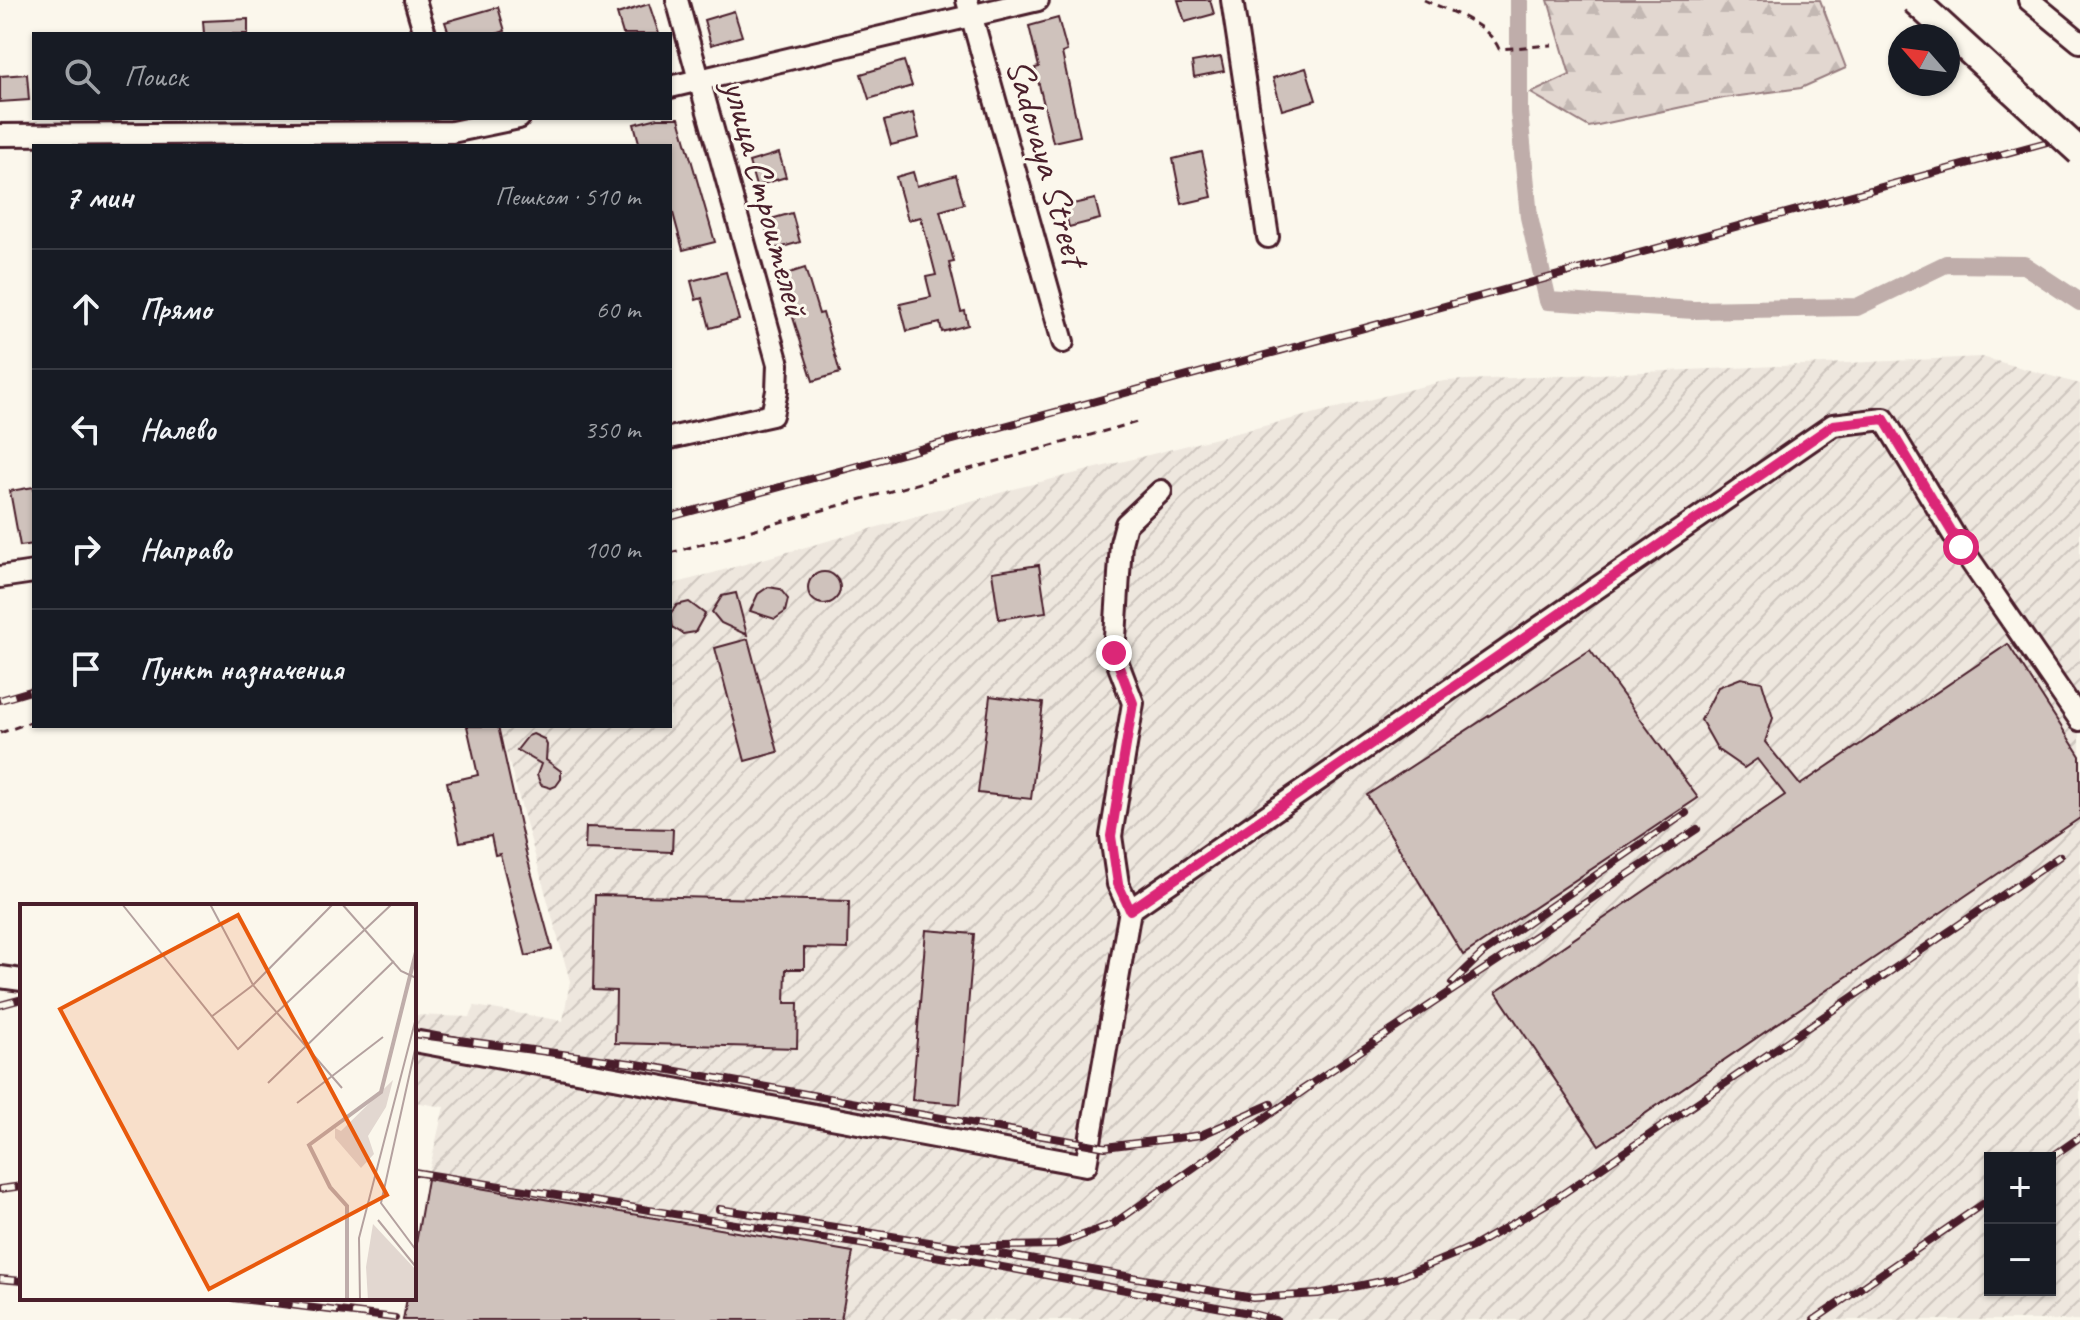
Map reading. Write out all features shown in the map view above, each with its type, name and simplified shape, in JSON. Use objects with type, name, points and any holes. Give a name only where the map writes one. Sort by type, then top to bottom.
[{"type":"main road","points":[[1914,0],[2080,152]]},
{"type":"street","points":[[415,0],[424,32]]},
{"type":"street","name":"улица Строителей","points":[[672,438],[772,415],[778,364],[677,0]]},
{"type":"street","points":[[672,87],[969,8],[1038,0]]},
{"type":"street","points":[[1232,0],[1268,237]]},
{"type":"street","points":[[2029,0],[2080,42]]},
{"type":"street","name":"Sadovaya Street","points":[[969,8],[1063,342]]},
{"type":"street","points":[[0,135],[451,132],[509,120]]},
{"type":"street","points":[[1130,910],[1833,425],[1884,419],[1961,547],[2080,720]]},
{"type":"street","points":[[416,1041],[1086,1165],[1130,910],[1118,884],[1111,836],[1133,703],[1114,653],[1121,543],[1126,524],[1161,491]]},
{"type":"street","points":[[0,577],[32,572]]},
{"type":"street","points":[[0,977],[20,980]]},
{"type":"path","points":[[1424,0],[1462,16],[1495,40],[1499,49],[1552,45]]},
{"type":"path","points":[[672,552],[1137,422]]},
{"type":"path","points":[[0,733],[32,722]]},
{"type":"shaded area","points":[[1982,357],[2080,384],[2080,1320],[403,1320],[407,1300],[416,1300],[427,1179],[444,1107],[416,1102],[416,1015],[470,1017],[475,1006],[563,1021],[570,981],[500,728],[672,728],[672,584],[1021,487],[1444,381]]},
{"type":"green space","points":[[1548,0],[1820,0],[1846,68],[1801,88],[1724,98],[1589,127],[1531,93],[1570,75]]},
{"type":"building","points":[[1178,0],[1210,0],[1214,14],[1185,22]]},
{"type":"building","points":[[649,4],[658,32],[622,32],[617,14]]},
{"type":"building","points":[[498,7],[505,31],[448,32],[445,22]]},
{"type":"building","points":[[734,11],[742,36],[711,45],[704,20]]},
{"type":"building","points":[[1058,18],[1067,51],[1062,53],[1080,136],[1053,142],[1035,68],[1039,67],[1029,26]]},
{"type":"building","points":[[248,19],[248,32],[204,32],[203,21]]},
{"type":"building","points":[[1221,57],[1224,71],[1194,77],[1192,62]]},
{"type":"building","points":[[904,61],[912,86],[869,99],[861,74]]},
{"type":"building","points":[[1306,68],[1316,100],[1282,110],[1273,78]]},
{"type":"building","points":[[27,74],[29,100],[0,102],[0,76]]},
{"type":"building","points":[[913,113],[919,138],[891,145],[884,121]]},
{"type":"building","points":[[679,118],[715,242],[683,250],[672,209],[672,144],[639,144],[634,124]]},
{"type":"building","points":[[1202,152],[1212,197],[1182,204],[1173,159]]},
{"type":"building","points":[[779,153],[786,177],[756,186],[749,162]]},
{"type":"building","points":[[913,172],[917,186],[956,175],[964,204],[940,211],[954,262],[949,263],[961,312],[965,311],[968,325],[942,332],[940,323],[907,331],[900,304],[931,297],[926,277],[936,275],[921,217],[908,220],[896,177]]},
{"type":"building","points":[[1095,199],[1100,219],[1069,227],[1064,206]]},
{"type":"building","points":[[792,213],[800,242],[772,250],[764,221]]},
{"type":"building","points":[[805,268],[819,314],[823,313],[840,373],[813,381],[780,276]]},
{"type":"building","points":[[726,272],[739,320],[710,328],[702,298],[696,300],[691,281]]},
{"type":"building","points":[[32,487],[32,544],[20,546],[10,491]]},
{"type":"building","points":[[1039,565],[1046,612],[999,619],[992,572]]},
{"type":"building","points":[[824,572],[835,577],[840,588],[835,599],[824,604],[813,599],[808,588],[813,577]]},
{"type":"building","points":[[768,587],[780,589],[788,599],[785,612],[775,619],[750,611],[758,594]]},
{"type":"building","points":[[736,593],[747,635],[721,623],[712,612],[722,596]]},
{"type":"building","points":[[689,602],[705,614],[695,632],[683,634],[672,627],[672,611],[677,605]]},
{"type":"building","points":[[748,639],[778,752],[745,761],[715,648]]},
{"type":"building","points":[[2008,644],[2080,756],[2080,818],[1599,1145],[1496,992],[1785,795],[1757,759],[1744,768],[1718,750],[1701,720],[1718,687],[1741,678],[1762,682],[1773,718],[1765,742],[1800,785]]},
{"type":"building","points":[[1590,650],[1698,798],[1463,955],[1367,795]]},
{"type":"building","points":[[990,696],[1043,703],[1031,799],[978,793]]},
{"type":"building","points":[[467,728],[498,728],[527,857],[552,949],[526,956],[500,854],[495,855],[491,836],[460,842],[447,782],[478,775]]},
{"type":"building","points":[[533,734],[544,739],[547,745],[546,760],[561,771],[561,779],[551,788],[541,785],[537,775],[541,764],[517,750]]},
{"type":"building","points":[[586,827],[673,829],[672,852],[585,849]]},
{"type":"building","points":[[595,895],[849,901],[848,949],[804,948],[804,969],[786,969],[785,1003],[798,1003],[797,1048],[615,1043],[616,991],[593,990]]},
{"type":"building","points":[[926,930],[974,934],[960,1104],[912,1100]]},
{"type":"building","points":[[427,1179],[853,1252],[841,1320],[403,1320],[407,1300],[416,1300],[416,1243]]},
{"type":"waterway","points":[[1519,0],[1519,112],[1529,217],[1548,301],[1694,310],[1857,307],[1946,264],[2024,265],[2080,302]]},
{"type":"railway","points":[[672,516],[2080,133]]},
{"type":"railway","points":[[0,700],[32,691]]},
{"type":"railway","points":[[1452,983],[1483,953],[1686,813]]},
{"type":"railway","points":[[1300,1091],[1697,829]]},
{"type":"railway","points":[[1309,1087],[1113,1224],[1056,1245],[960,1247],[1253,1298],[1318,1294],[1397,1278],[1472,1247],[1555,1199],[2060,856]]},
{"type":"railway","points":[[0,1005],[20,1000]]},
{"type":"railway","points":[[416,1034],[637,1064],[1105,1147],[1201,1135],[1271,1104]]},
{"type":"railway","points":[[2056,1154],[2080,1137]]},
{"type":"railway","points":[[416,1172],[965,1261]]},
{"type":"railway","points":[[0,1189],[20,1186]]},
{"type":"railway","points":[[1814,1320],[1984,1203]]},
{"type":"railway","points":[[719,1209],[848,1229]]},
{"type":"railway","points":[[881,1238],[848,1229],[960,1247]]},
{"type":"railway","points":[[954,1258],[1276,1320]]},
{"type":"railway","points":[[0,1279],[20,1281]]},
{"type":"railway","points":[[249,1300],[395,1318]]},
{"type":"route","points":[[1114,653],[1133,703],[1111,836],[1118,884],[1130,910],[1833,425],[1884,419],[1961,547]]}]
